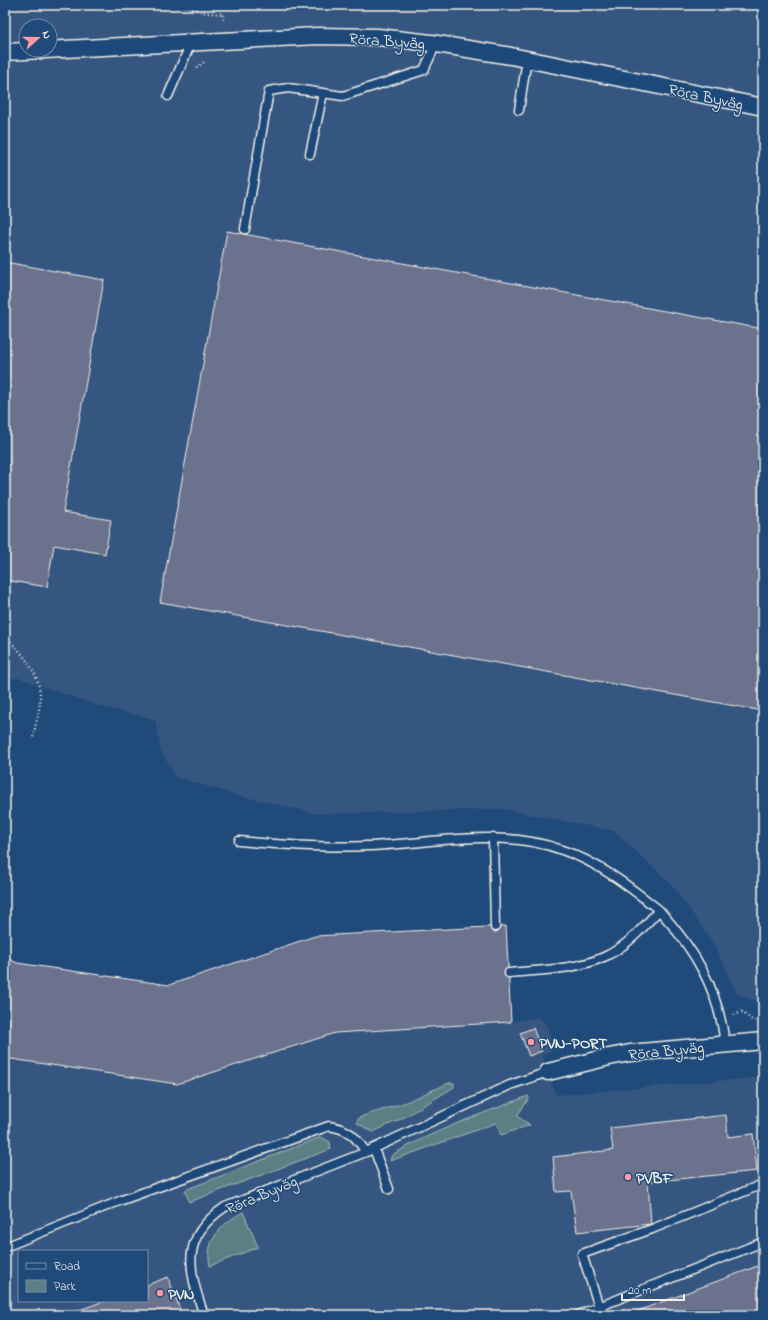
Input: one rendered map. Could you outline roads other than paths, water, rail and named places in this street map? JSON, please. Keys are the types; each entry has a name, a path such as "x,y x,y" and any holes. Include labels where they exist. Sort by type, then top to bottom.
{"street":[{"name":"Röra Byväg","path":"5,52 318,36 378,37 436,44 527,59 763,107"},
{"name":"Röra Byväg","path":"548,1072 609,1056 725,1043 763,1041"}],"lane":[{"path":"168,96 191,43"},
{"path":"244,229 269,91 288,88 343,96 424,70 436,44"},
{"path":"519,110 527,59"},
{"path":"310,154 323,93"},
{"path":"493,837 495,927"},
{"path":"239,841 307,847 359,846 493,837 521,840 562,850 593,864 627,885 659,910 680,933 697,959 710,983 722,1019 725,1043"},
{"path":"509,973 573,966 606,956 637,935 659,910"},
{"name":"Röra Byväg","path":"204,1315 196,1292 191,1266 198,1230 212,1216 225,1207 370,1151 510,1085 548,1072"},
{"path":"5,1246 122,1200 329,1126 343,1128 370,1151 389,1189"},
{"path":"599,1307 582,1254 652,1229 763,1184"},
{"path":"578,1315 763,1242"}],"place":[{"name":"PVN-PORT","path":"531,1042"},
{"name":"PVBF","path":"628,1177"},
{"name":"PVN","path":"160,1293"}]}
